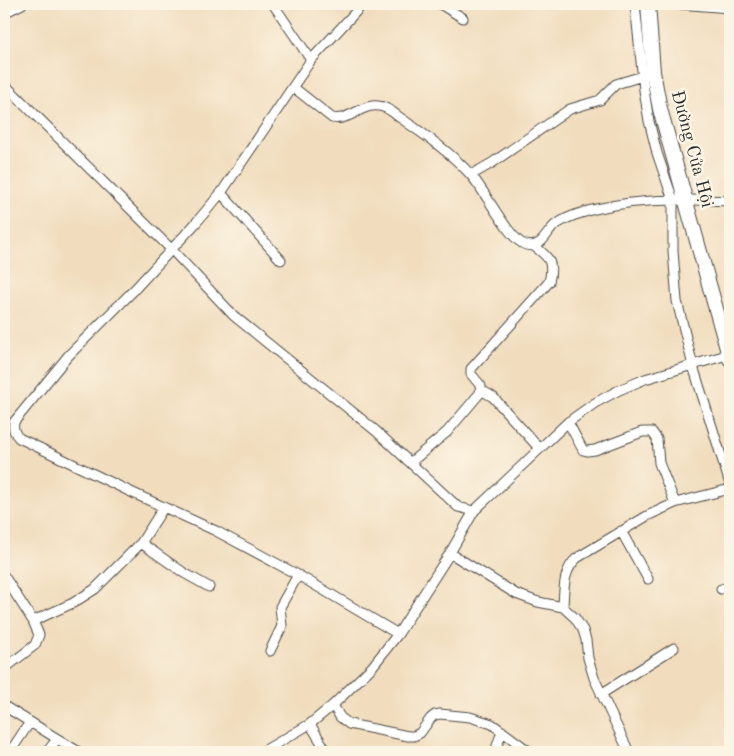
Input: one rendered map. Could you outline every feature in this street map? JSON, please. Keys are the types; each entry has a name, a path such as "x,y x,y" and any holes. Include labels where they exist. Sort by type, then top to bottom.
{"main road":[{"name":"Đường Cửa Hội","path":"649,4 648,74 660,109 679,200 730,356"}],"street":[{"path":"4,13 22,4"},
{"path":"273,4 311,60"},
{"path":"363,4 311,60 221,193 172,250 68,356 14,422 13,427 19,438 216,531 298,575 398,634"},
{"path":"440,4 463,18"},
{"path":"471,175 492,163 570,109 600,100 616,84 648,74 635,4"},
{"path":"679,4 730,8"},
{"path":"293,86 332,118 342,119 373,106 386,108 425,135 471,175 516,239 522,244 534,246 547,255 550,260 551,271 549,282 471,369 470,374 481,386 481,390 493,397 539,448"},
{"path":"6,90 172,250 234,316 371,427 458,507 474,510"},
{"path":"221,193 281,260"},
{"path":"534,246 540,244 555,226 576,215 633,203 679,200 730,201"},
{"path":"679,200 674,276 679,309 693,366 730,484"},
{"path":"262,752 310,724 333,705 372,667 398,634 450,553 474,510 568,422 595,403 645,379 730,356"},
{"path":"411,462 447,432 481,390"},
{"path":"568,422 583,450 587,451 595,450 642,432 652,432 658,439 659,463 674,503"},
{"path":"563,607 566,576 570,565 577,558 647,516 674,503 730,489"},
{"path":"33,621 88,594 102,582 141,543 164,507"},
{"path":"621,531 648,578"},
{"path":"141,543 184,573 209,587"},
{"path":"450,553 516,594 538,602 563,607 575,618 582,630 590,664 601,694 629,752"},
{"path":"270,651 282,626 280,607 298,575"},
{"path":"4,576 33,621 39,635 37,643 4,670"},
{"path":"601,694 674,648"},
{"path":"333,705 340,717 350,724 408,736 420,733 431,718 440,714 479,719 492,724 530,752"},
{"path":"4,706 79,752"},
{"path":"10,752 30,722"},
{"path":"310,724 327,752"},
{"path":"495,752 502,731"},
{"path":"47,752 57,739"}]}
